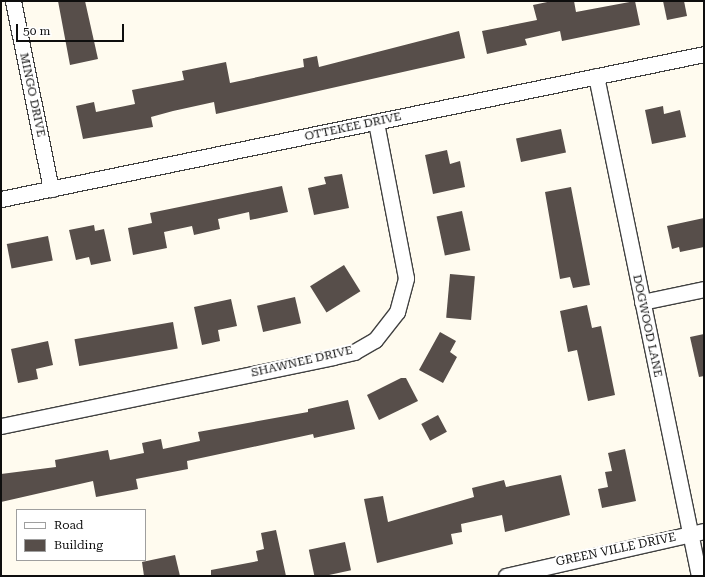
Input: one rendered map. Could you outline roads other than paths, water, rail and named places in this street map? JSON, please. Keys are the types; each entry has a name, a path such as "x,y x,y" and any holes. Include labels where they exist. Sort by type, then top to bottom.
{"street":[{"name":"MINGO DRIVE","path":"13,1 51,189"},
{"name":"OTTEKEE DRIVE","path":"1,199 704,54"},
{"name":"DOGWOOD LANE","path":"596,76 642,302 697,532 699,576"},
{"name":"SHAWNEE DRIVE","path":"1,426 333,357 354,352 375,340 397,312 406,278 376,122"},
{"path":"642,302 704,289"},
{"name":"GREEN VILLE DRIVE","path":"506,576 697,532"}]}
